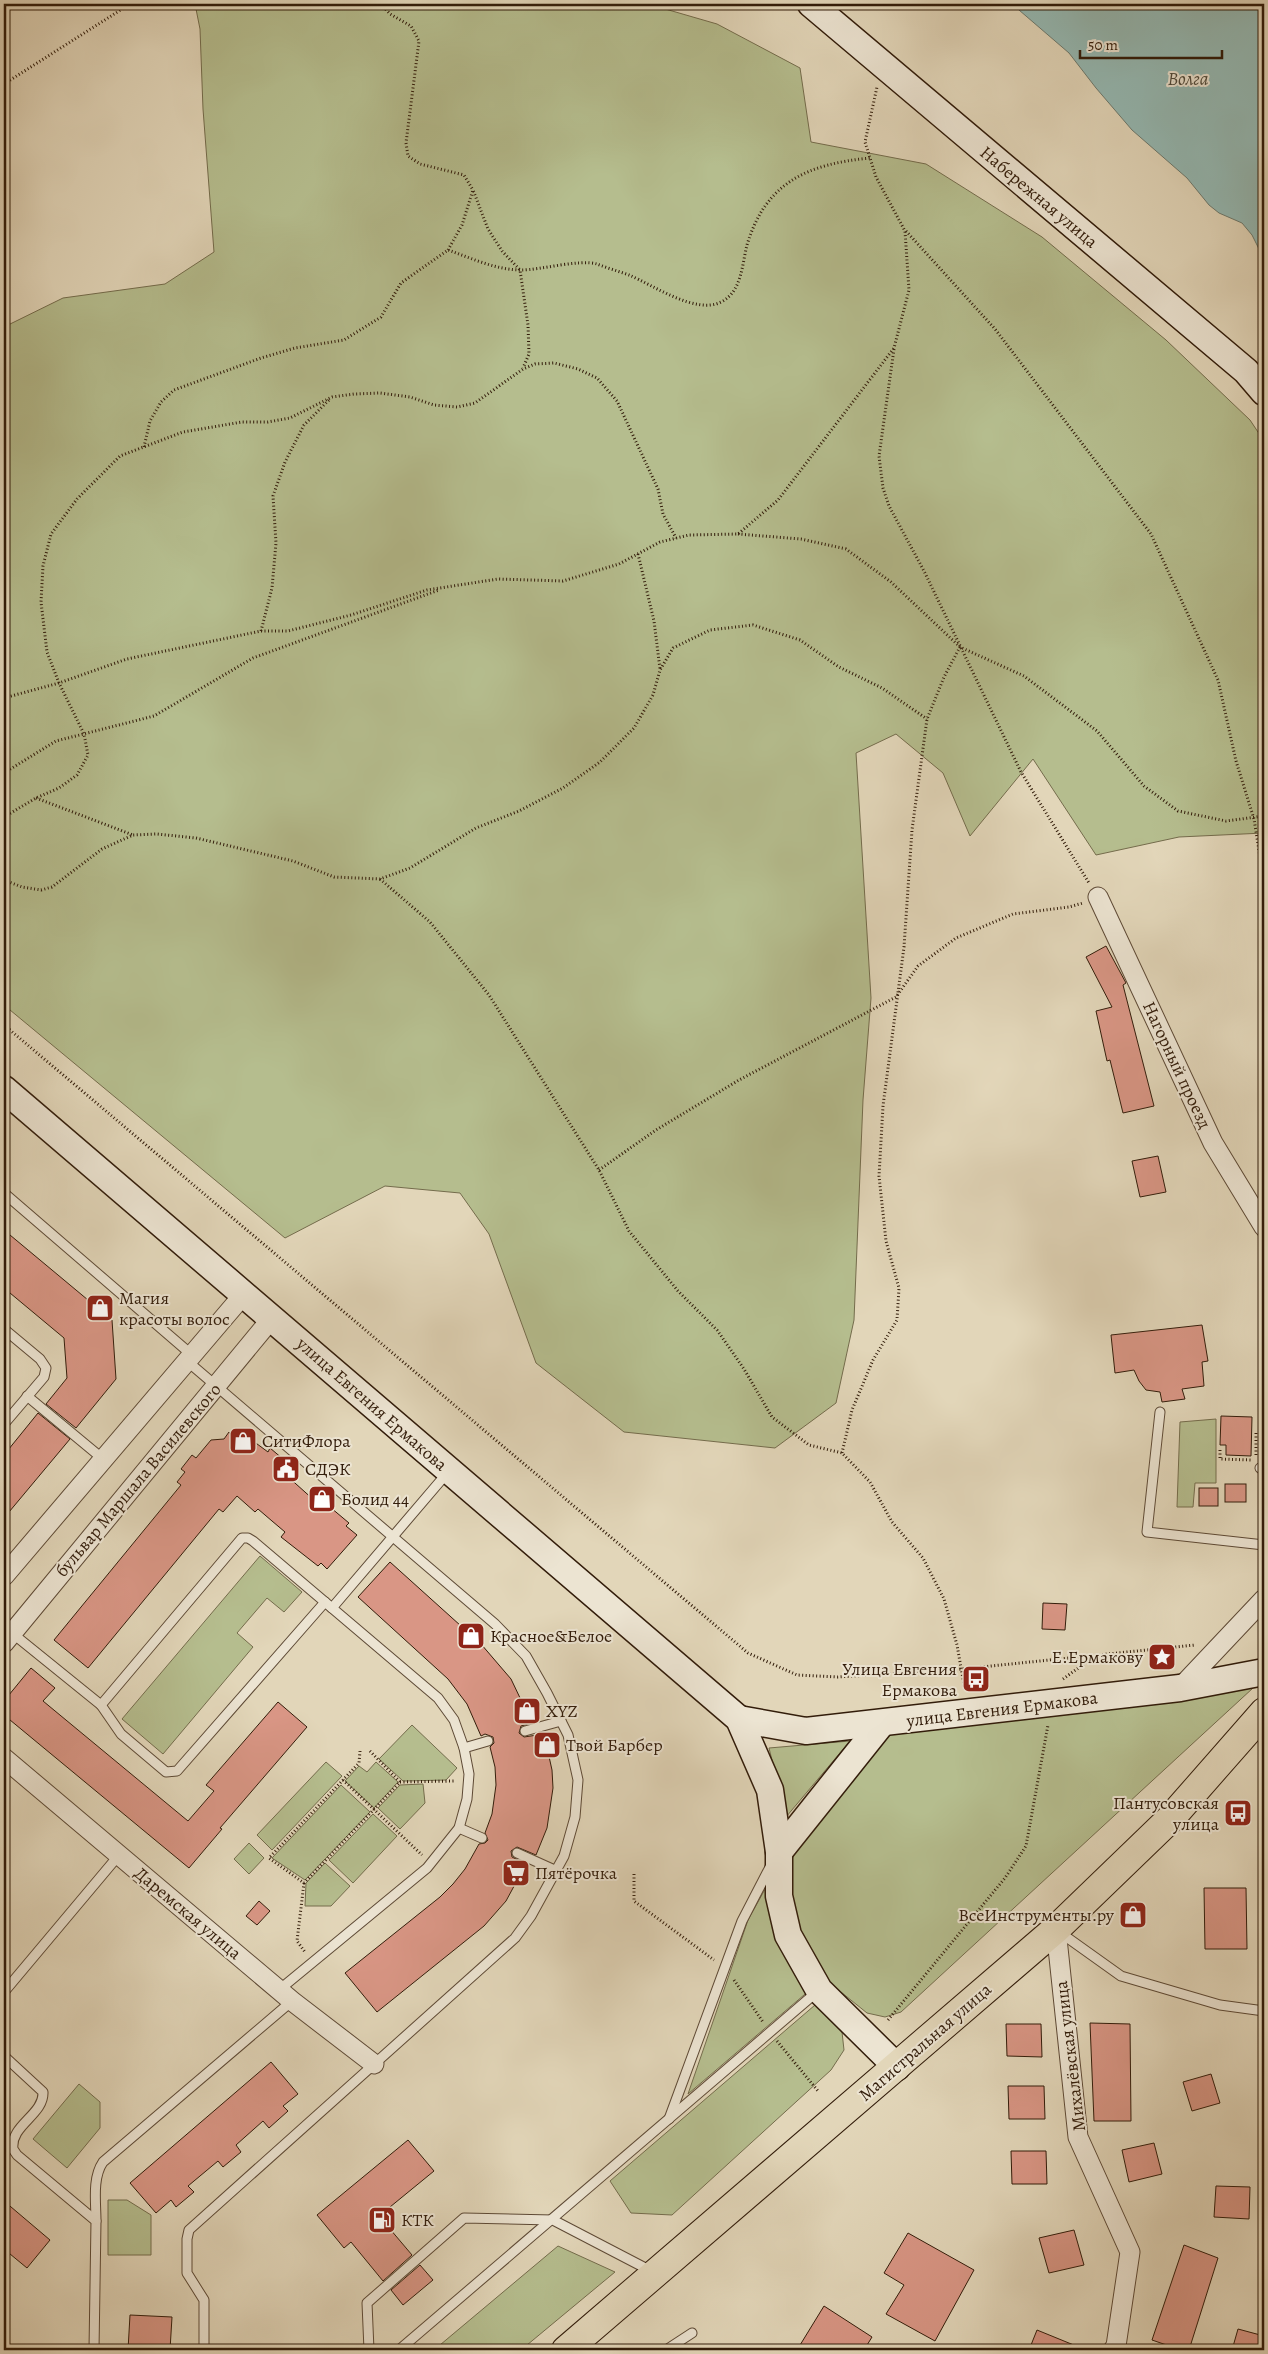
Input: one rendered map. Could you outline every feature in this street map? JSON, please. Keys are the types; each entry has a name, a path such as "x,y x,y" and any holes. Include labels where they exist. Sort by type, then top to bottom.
{"highway":[{"name":"Магистральная улица","path":"566,2350 1056,1929 1171,1818 1264,1712"}],"main road":[{"name":"Набережная улица","path":"812,4 881,65 1246,370 1264,392"},
{"name":"улица Евгения Ермакова","path":"4,1089 739,1719 770,1790 779,1852 779,1896 788,1935 819,1990 897,2067"},
{"name":"улица Евгения Ермакова","path":"739,1719 806,1731 1180,1688 1264,1672"},
{"path":"779,1852 882,1723"}],"street":[{"name":"Нагорный проезд","path":"1098,897 1213,1143 1264,1227"},
{"path":"4,1576 244,1294"},
{"name":"бульвар Маршала Василевского","path":"8,1638 272,1318"},
{"path":"1180,1688 1264,1599"},
{"name":"Даремская улица","path":"4,1758 286,1996 374,2064"},
{"name":"Михалёвская улица","path":"1056,1929 1078,2136 1130,2252 1116,2346 1113,2350"}],"lane":[{"path":"4,1193 190,1358 216,1386 495,1624 526,1656 561,1721 568,1735 578,1780 575,1817 564,1856 531,1916 515,1938 189,2230 186,2239 187,2274 204,2300 204,2350"},
{"path":"4,1329 40,1359 46,1368 44,1377 4,1424"},
{"path":"27,1396 103,1459"},
{"path":"1160,1412 1147,1532 1264,1545"},
{"path":"8,1638 101,1705 121,1734 166,1772 177,1771 393,1537 450,1470"},
{"path":"94,2350 96,2179 98,2170 103,2162 286,1996 313,1962 385,1904 430,1863 459,1828 467,1799 468,1781 464,1748 454,1720 438,1698 254,1541 248,1538 242,1538 101,1705"},
{"path":"525,1731 561,1721"},
{"path":"464,1748 488,1741"},
{"path":"459,1828 482,1838"},
{"path":"669,2120 742,1921 779,1852"},
{"path":"517,1854 557,1870"},
{"path":"4,1992 119,1855"},
{"path":"1056,1929 1122,1976 1220,2005 1264,2010"},
{"path":"399,2350 553,2220 819,1990"},
{"path":"4,2056 43,2092 41,2104 15,2136 12,2143 13,2149 96,2221"},
{"path":"369,2350 367,2303 464,2218 553,2220 656,2273"},
{"path":"666,2350 692,2333"}],"path":[{"path":"4,84 130,4"},
{"path":"380,4 390,14 411,26 418,41 406,143 408,156 420,164 464,175 474,190 488,229 502,251 520,270 528,325 529,354 523,369"},
{"path":"881,65 865,142 876,177 905,231 995,329 1151,534 1218,680 1236,761 1254,819 1264,882"},
{"path":"448,250 490,264 520,270 593,263 628,275 687,302 708,305 721,302 730,296 740,279 747,245 759,216 780,188 805,172 829,164 870,158"},
{"path":"144,447 150,421 161,402 174,390 261,358 295,348 344,340 381,317 401,283 448,250 462,225 474,190"},
{"path":"599,1170 656,1130 739,1080 896,997 918,966 956,938 1013,914 1069,907 1098,897 1021,772 882,488 880,456 894,348 909,290 905,231"},
{"path":"738,534 778,500 894,348"},
{"path":"4,817 36,798 59,788 77,775 88,755 84,734 58,683 47,652 41,602 43,566 51,534 78,499 112,462 120,456 183,432 209,426 242,422 268,422 290,418 332,397 380,393 410,397 434,405 457,406 475,403 523,369 535,364 554,363 578,369 597,378 617,400 658,489 663,514 676,538"},
{"path":"261,631 272,588 276,543 273,496 285,462 304,425 332,397"},
{"path":"4,698 58,683 127,659 261,631 288,631 351,615 428,590 498,579 564,581 619,564 660,542 689,535 738,534 801,539 846,548 891,582 960,647 1024,676 1097,731 1144,786 1178,811 1226,821 1254,819 1264,816"},
{"path":"638,554 654,621 660,670"},
{"path":"4,773 56,742 154,716 253,658 445,588"},
{"path":"4,880 22,887 41,890 52,887 102,849 133,835 157,834 196,838 293,861 334,876 380,879 410,868 476,828 537,802 564,788 600,762 634,728 653,695 660,670 672,648 710,630 753,625 800,640 839,667 882,688 927,719"},
{"path":"842,1453 852,1410 873,1360 897,1320 900,1288 886,1240 880,1176 882,1106 904,947 912,830 927,719 944,677 960,647"},
{"path":"36,798 133,835"},
{"path":"380,879 430,922 489,995 599,1170 629,1231 678,1290 717,1330 744,1369 772,1417 809,1446 842,1453 870,1482 892,1522 924,1558 944,1598 962,1669"},
{"path":"4,1025 748,1653 797,1675 838,1677 962,1669 1224,1641"},
{"path":"1220,1450 1220,1459 1257,1460 1256,1432"},
{"path":"888,2020 1005,1878 1026,1846 1048,1725"},
{"path":"369,1750 400,1782"},
{"path":"304,1883 269,1858 359,1763 360,1751"},
{"path":"343,1780 430,1863"},
{"path":"313,1962 297,1941 304,1883 400,1782 468,1781"}],"green space":[{"path":"195,4 648,4 717,24 800,68 811,142 926,164 1042,237 1166,340 1250,420 1264,441 1264,833 1179,837 1096,855 1033,759 970,836 943,773 896,734 856,753 871,998 863,1100 854,1320 836,1403 775,1448 624,1432 536,1363 489,1234 460,1193 385,1186 285,1238 4,1005 4,327 63,298 165,284 214,252 203,109 200,29"},
{"path":"1264,1417 1264,1453 1260,1445 1259,1435"},
{"path":"1216,1419 1216,1483 1195,1483 1193,1507 1177,1507 1180,1422"},
{"path":"260,1556 302,1592 284,1612 267,1598 237,1633 253,1647 163,1754 122,1719"},
{"path":"1253,1688 901,2012 885,2017 867,2013 831,1984 798,1931 789,1894 787,1853 886,1732"},
{"path":"412,1725 457,1768 446,1780 403,1781 379,1759"},
{"path":"850,1741 786,1817 769,1748"},
{"path":"326,1762 342,1776 272,1850 257,1835"},
{"path":"376,1762 398,1782 374,1808 345,1781 359,1766 367,1772"},
{"path":"423,1784 425,1803 400,1829 378,1808 400,1785"},
{"path":"341,1785 370,1812 305,1880 272,1858"},
{"path":"373,1814 397,1836 353,1883 329,1860"},
{"path":"249,1843 264,1858 249,1874 234,1859"},
{"path":"325,1863 350,1886 331,1906 305,1906 306,1883"},
{"path":"769,1882 811,1989 688,2094 748,1920"},
{"path":"815,2005 842,2032 844,2050 831,2070 672,2215 631,2213 610,2181"},
{"path":"79,2084 100,2102 100,2128 67,2168 33,2139"},
{"path":"108,2200 127,2200 151,2215 151,2255 108,2255"},
{"path":"558,2246 615,2272 521,2350 434,2350"}],"water":[{"name":"Волга","path":"1012,4 1264,4 1264,259 1252,235 1242,223 1219,213 1209,205 1187,178 1132,130 1069,53"}],"building":[{"path":"1106,946 1126,983 1123,985 1154,1106 1123,1113 1110,1060 1107,1061 1096,1011 1112,1007 1086,957"},
{"path":"1158,1156 1166,1192 1140,1197 1132,1161"},
{"path":"4,1230 112,1320 116,1379 76,1428 46,1404 67,1378 64,1338 4,1288"},
{"path":"1202,1325 1208,1361 1202,1362 1204,1386 1182,1389 1185,1399 1162,1402 1160,1392 1146,1390 1134,1370 1115,1373 1111,1335"},
{"path":"38,1413 70,1439 4,1518 4,1455"},
{"path":"1221,1416 1252,1417 1251,1456 1226,1455 1226,1445 1220,1445"},
{"path":"229,1432 234,1439 249,1438 268,1452 270,1448 283,1459 280,1463 289,1471 286,1475 315,1501 318,1497 349,1523 346,1526 357,1535 327,1569 321,1563 318,1566 281,1537 285,1532 258,1509 255,1512 237,1496 223,1512 219,1509 88,1668 54,1640 181,1485 177,1482 185,1472 181,1469 192,1455 196,1458 211,1440 224,1439"},
{"path":"1225,1484 1246,1484 1246,1502 1225,1502"},
{"path":"1199,1488 1218,1488 1218,1506 1199,1506"},
{"path":"390,1562 481,1644 511,1679 532,1723 521,1726 519,1733 524,1737 544,1734 552,1770 553,1788 547,1828 536,1855 517,1847 511,1851 512,1857 526,1864 506,1901 484,1926 377,2012 345,1973 440,1897 453,1884 465,1869 479,1844 485,1843 488,1840 485,1833 492,1814 496,1785 495,1767 490,1747 494,1743 493,1737 485,1734 481,1736 467,1704 448,1679 358,1597"},
{"path":"1043,1603 1067,1604 1065,1630 1042,1629"},
{"path":"31,1668 55,1688 43,1701 188,1821 214,1791 206,1785 278,1702 307,1727 220,1828 222,1829 189,1868 4,1715 4,1701"},
{"path":"1204,1888 1246,1888 1247,1949 1205,1949"},
{"path":"259,1901 270,1911 257,1925 246,1916"},
{"path":"1090,2023 1130,2024 1131,2121 1094,2121"},
{"path":"1006,2024 1041,2024 1042,2057 1007,2056"},
{"path":"271,2062 298,2094 283,2106 288,2111 269,2128 263,2121 236,2145 241,2152 223,2167 218,2161 188,2186 194,2192 176,2207 171,2200 156,2213 130,2183"},
{"path":"1211,2074 1220,2103 1192,2111 1183,2082"},
{"path":"1008,2086 1044,2086 1045,2119 1009,2119"},
{"path":"408,2140 434,2171 379,2216 412,2255 383,2281 351,2242 344,2248 317,2215"},
{"path":"1154,2143 1162,2174 1129,2182 1122,2150"},
{"path":"1011,2151 1046,2151 1047,2184 1012,2184"},
{"path":"1216,2186 1250,2187 1249,2219 1214,2217"},
{"path":"4,2201 50,2240 27,2268 4,2249"},
{"path":"1074,2230 1084,2265 1049,2273 1039,2238"},
{"path":"908,2233 974,2270 935,2341 886,2314 904,2285 884,2273"},
{"path":"1184,2245 1218,2258 1189,2350 1181,2350 1152,2340"},
{"path":"420,2265 433,2280 403,2305 391,2290"},
{"path":"824,2306 872,2337 864,2350 797,2350"},
{"path":"130,2315 172,2317 170,2350 128,2350"},
{"path":"1238,2329 1264,2336 1264,2350 1232,2350"},
{"path":"1037,2330 1086,2350 1029,2350"}],"place":[{"name":"Магия красоты волос","path":"100,1308"},
{"name":"СитиФлора","path":"243,1441"},
{"name":"СДЭК","path":"286,1469"},
{"name":"Болид 44","path":"322,1499"},
{"name":"Красное&Белое","path":"471,1636"},
{"name":"Е.Ермакову","path":"1162,1657"},
{"name":"Улица Евгения Ермакова","path":"976,1679"},
{"name":"XYZ","path":"527,1711"},
{"name":"Твой Барбер","path":"547,1745"},
{"name":"Пантусовская улица","path":"1238,1813"},
{"name":"Пятёрочка","path":"516,1873"},
{"name":"ВсеИнструменты.ру","path":"1133,1915"},
{"name":"КТК","path":"382,2220"}]}
